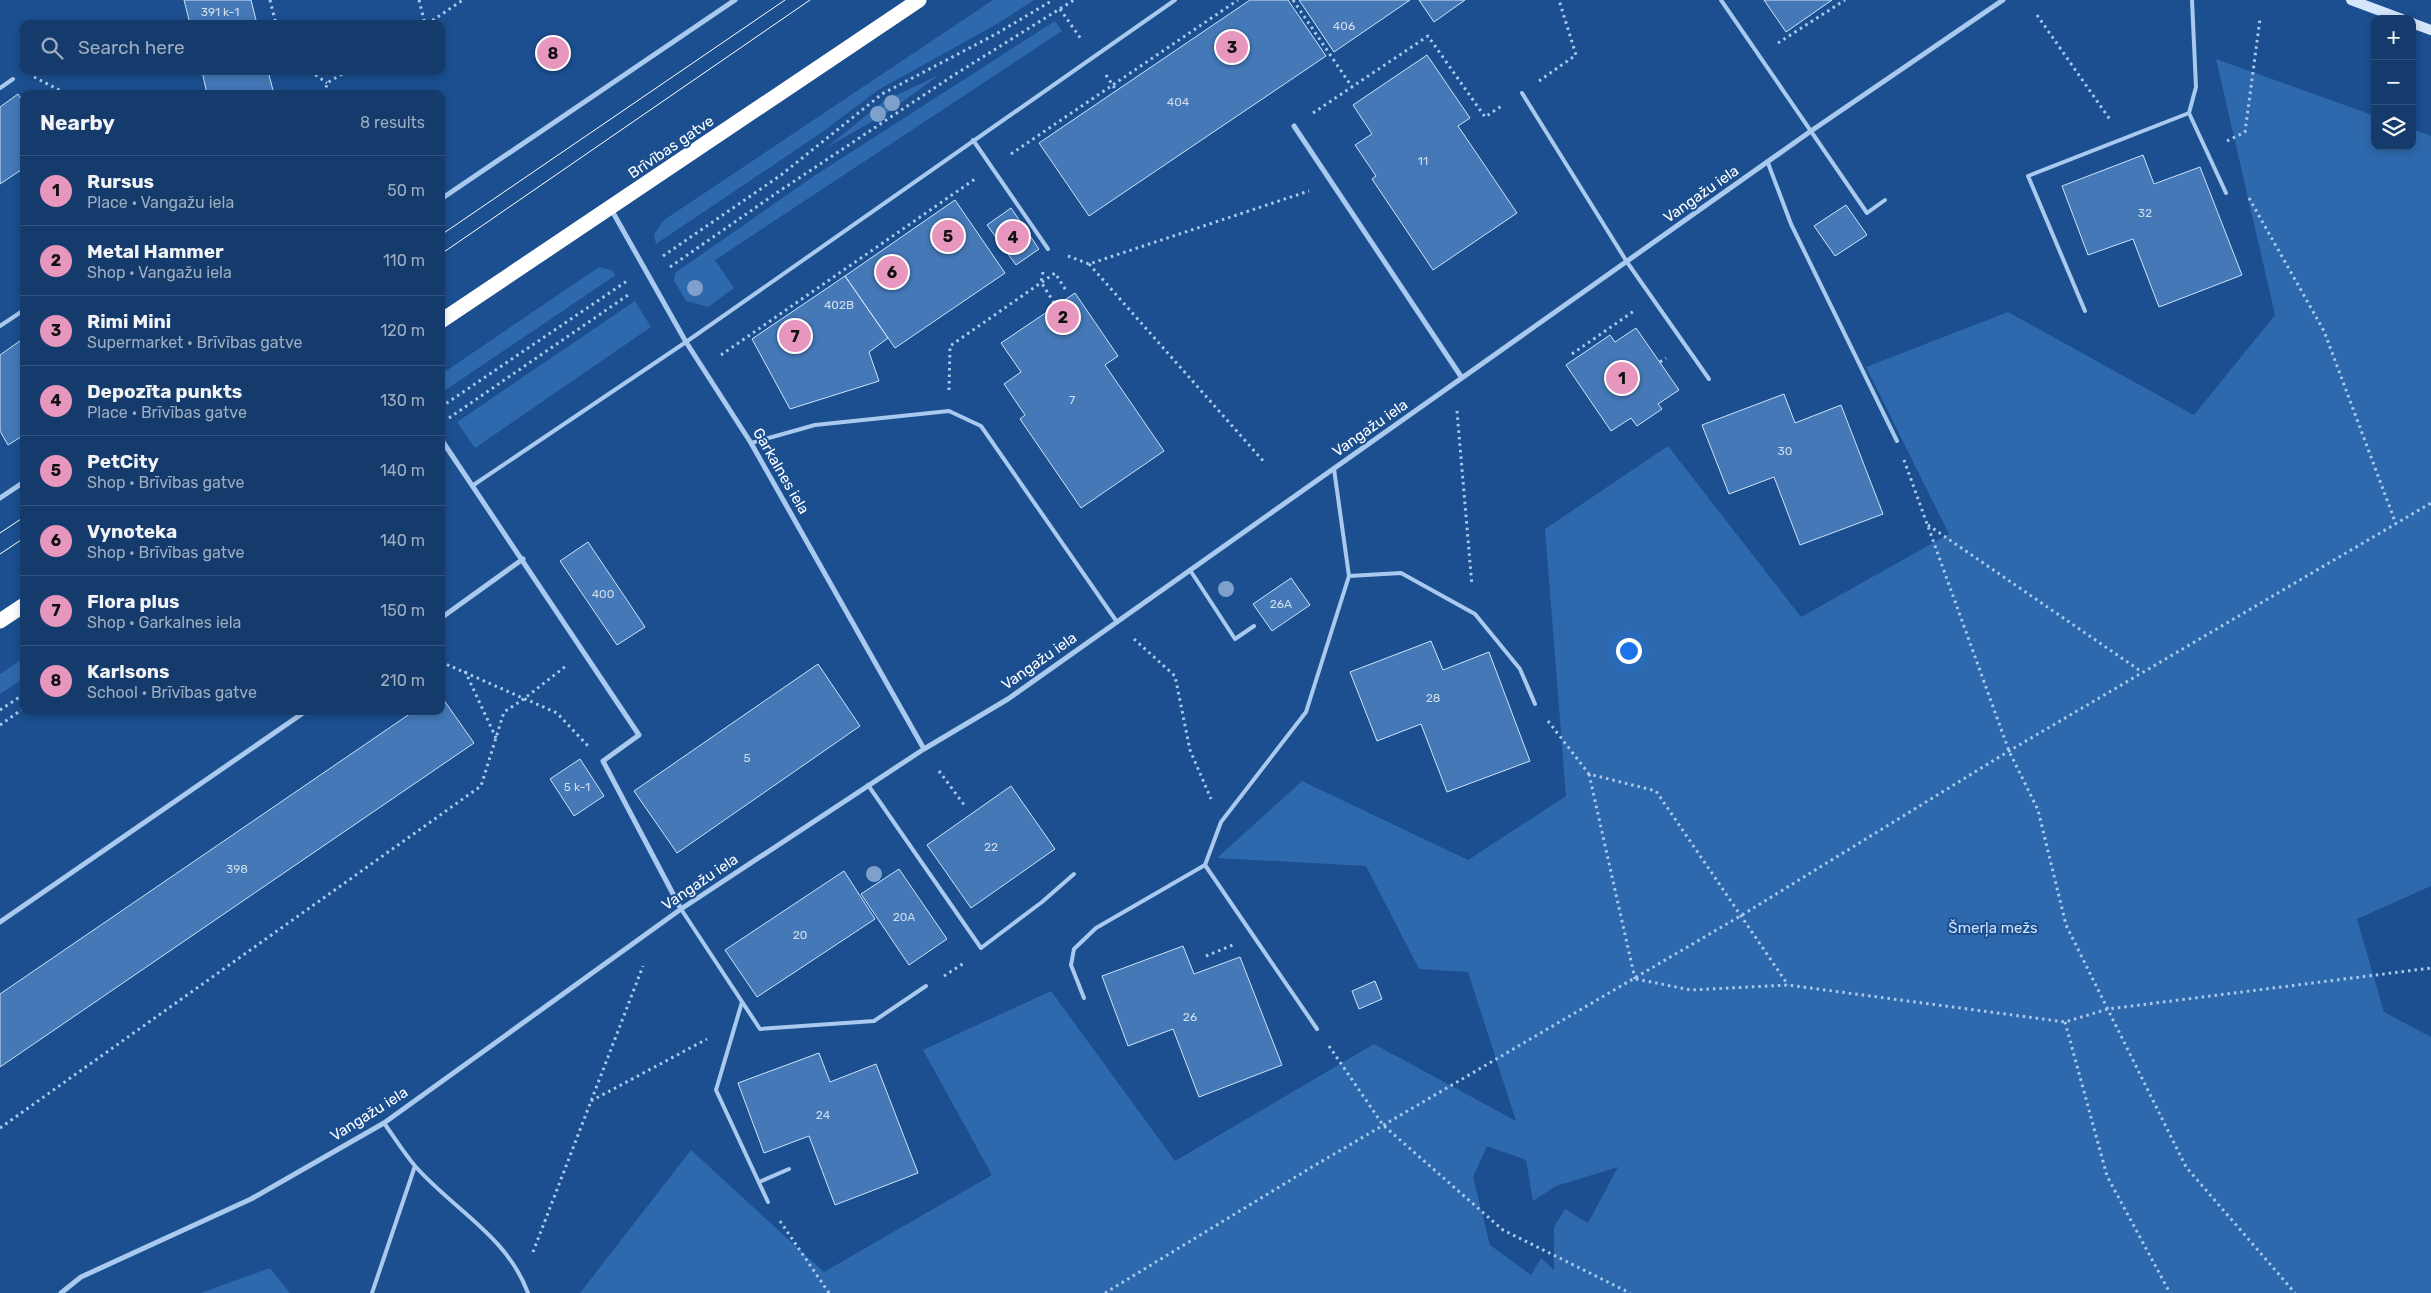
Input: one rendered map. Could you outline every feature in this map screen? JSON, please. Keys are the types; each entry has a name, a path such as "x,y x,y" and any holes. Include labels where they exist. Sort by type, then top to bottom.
{"highway":[{"name":"Brīvības gatve","path":"445,318 919,0"},
{"path":"0,621 20,608"}],"street":[{"path":"445,196 736,0"},
{"name":"Vangažu iela","path":"61,1293 81,1277 251,1199 384,1123 681,908 868,785 1008,699 1811,131 2002,0"},
{"path":"2351,0 2391,15"},
{"path":"2416,24 2431,30"},
{"path":"1294,126 1462,378"},
{"name":"Garkalnes iela","path":"610,209 686,342 751,443 924,750"},
{"path":"445,445 639,735 603,760 681,908"},
{"path":"0,498 20,485"},
{"path":"445,615 523,560"},
{"path":"0,922 300,715"}],"lane":[{"path":"472,486 686,342 1175,0"},
{"path":"1721,0 1867,212 1885,200"},
{"path":"2192,0 2196,87 2189,113 2226,193"},
{"path":"0,88 13,79"},
{"path":"1522,93 1627,262 1709,379"},
{"path":"2085,311 2028,176 2189,113"},
{"path":"973,140 1048,249"},
{"path":"1768,163 1791,224 1898,441"},
{"path":"0,326 20,313"},
{"path":"751,443 815,425 949,411 982,426 1117,622"},
{"path":"1084,998 1071,966 1074,949 1096,928 1205,865 1221,822 1306,712 1349,576 1334,469"},
{"path":"1190,570 1235,639 1254,626"},
{"path":"1349,576 1401,573 1475,614 1520,669 1536,704"},
{"path":"868,785 980,948 1042,902 1074,874"},
{"path":"1205,865 1317,1029"},
{"path":"681,908 760,1029 874,1021 926,986"},
{"path":"742,1002 716,1090 768,1202"},
{"path":"384,1123 415,1166 503,1247 523,1278 528,1293"},
{"path":"372,1293 415,1166"},
{"path":"759,1182 790,1169"}],"path":[{"path":"270,0 275,20"},
{"path":"419,0 425,20"},
{"path":"432,20 464,0"},
{"path":"445,404 781,175 882,94 996,34 1053,0"},
{"path":"445,420 786,186 954,75 1074,0"},
{"path":"702,368 992,167 1238,0"},
{"path":"1293,0 1352,87"},
{"path":"1522,93 1576,55 1559,0"},
{"path":"1759,56 1845,0"},
{"path":"2037,15 2124,139"},
{"path":"2207,152 2245,132 2260,19"},
{"path":"1294,126 1428,36 1485,117"},
{"path":"13,79 20,75"},
{"path":"30,75 59,90"},
{"path":"316,75 327,83"},
{"path":"326,90 327,83 340,75"},
{"path":"1089,264 1333,183"},
{"path":"2226,193 2249,198 2324,331 2396,524"},
{"path":"1056,306 1041,282 1048,249 1089,264 1265,464"},
{"path":"949,411 950,346 1054,273 1067,292"},
{"path":"1572,354 1622,320"},
{"path":"1601,334 1605,339"},
{"path":"1462,378 1456,414 1475,614"},
{"path":"1898,441 2009,751 2038,810 2066,925 2186,1167 2296,1293"},
{"path":"1105,1293 1383,1125 1742,915 2009,751 2431,503"},
{"path":"1927,524 2142,672"},
{"path":"1117,622 1175,676 1190,750 1221,822"},
{"path":"0,1128 481,786 504,712 525,698 584,651"},
{"path":"445,664 557,713 603,760"},
{"path":"465,671 496,738"},
{"path":"0,710 20,697"},
{"path":"1536,704 1589,774 1635,979"},
{"path":"0,724 20,711"},
{"path":"939,771 964,806"},
{"path":"1589,774 1656,792 1742,915 1788,985"},
{"path":"523,1278 660,924"},
{"path":"1206,956 1254,937"},
{"path":"926,986 956,970 980,948"},
{"path":"1635,979 1691,990 1788,985 2064,1022 2108,1009 2431,968"},
{"path":"2064,1022 2107,1176 2170,1293"},
{"path":"590,1101 735,1024"},
{"path":"1317,1029 1383,1125 1502,1230 1630,1293"},
{"path":"768,1202 829,1293"}],"green space":[{"path":"993,0 1034,0 997,24 878,90 821,133 656,244 654,234 664,220"},
{"path":"1055,21 1062,31 715,260 734,288 708,307 686,301 674,281 675,273 814,176"},
{"name":"Šmerļa mežs","path":"2216,59 2371,115 2371,150 2416,150 2416,130 2431,136 2431,886 2357,919 2384,1012 2431,1037 2431,1293 580,1293 691,1150 824,1272 992,1175 923,1050 1051,991 1175,1161 1374,1044 1516,1121 1468,972 1419,969 1366,866 1217,858 1302,781 1468,860 1566,796 1545,529 1668,446 1801,617 1949,534 1866,367 2008,312 2194,415 2275,315","holes":["1487,1146 1526,1160 1533,1201 1556,1186 1618,1167 1588,1223 1565,1209 1554,1227 1554,1270 1541,1258 1531,1275 1490,1245 1473,1177"]},
{"path":"939,75 890,111 826,148 884,101"},
{"path":"599,267 611,270 616,275 445,390 445,372"},
{"path":"635,301 651,327 475,448 457,422"},
{"path":"20,661 20,681 0,694 0,674"},
{"path":"270,1268 290,1293 201,1293"}],"building":[{"path":"184,0 251,0 256,20 189,20"},
{"path":"1250,0 1288,0 1326,56 1089,216 1039,143"},
{"path":"1299,0 1410,0 1334,52"},
{"path":"1419,0 1465,0 1434,22"},
{"path":"1764,0 1832,0 1786,32"},
{"path":"1427,55 1470,118 1458,126 1517,213 1433,270 1372,179 1376,176 1355,145 1372,134 1353,105"},
{"path":"203,75 269,75 273,90 206,90"},
{"path":"18,94 20,97 20,171 0,184 0,107"},
{"path":"2143,155 2154,184 2200,167 2242,275 2159,307 2133,239 2088,255 2062,186"},
{"path":"955,200 1005,273 895,348 845,276"},
{"path":"1846,205 1867,235 1835,256 1814,226"},
{"path":"1011,208 1039,249 1016,265 987,225"},
{"path":"845,276 888,338 869,352 879,381 790,409 752,339"},
{"path":"1075,293 1118,356 1105,365 1164,451 1081,508 1020,419 1025,415 1004,384 1021,372 1001,343"},
{"path":"1636,328 1679,390 1658,404 1662,409 1637,426 1631,418 1611,431 1566,365 1610,335 1615,342"},
{"path":"20,341 20,438 8,445 0,431 0,355"},
{"path":"1784,394 1795,423 1841,405 1883,514 1800,545 1774,477 1729,494 1702,425"},
{"path":"588,542 645,627 617,645 560,561"},
{"path":"1291,578 1310,605 1272,631 1253,604"},
{"path":"1431,641 1443,670 1489,652 1530,761 1447,792 1421,724 1377,741 1350,672"},
{"path":"818,664 860,726 677,853 634,791"},
{"path":"445,702 474,743 0,1067 0,994 408,715 445,715"},
{"path":"580,759 604,796 574,816 550,779"},
{"path":"1011,786 1055,849 971,908 927,845"},
{"path":"899,869 947,939 909,965 861,894"},
{"path":"844,871 875,919 757,997 725,950"},
{"path":"1183,946 1194,974 1240,957 1282,1065 1199,1097 1173,1029 1128,1046 1102,976"},
{"path":"1375,981 1382,999 1359,1009 1352,991"},
{"path":"819,1053 830,1082 876,1064 918,1173 835,1205 809,1136 764,1153 738,1083"}],"tram line":[{"path":"445,232 785,0"},
{"path":"445,251 810,0"},
{"path":"0,533 20,520"},
{"path":"0,554 20,541"}],"place":[{"name":"Rimi Mini","path":"1232,47"},
{"name":"Karlsons","path":"553,53"},
{"name":"PetCity","path":"948,236"},
{"name":"Depozīta punkts","path":"1013,237"},
{"name":"Vynoteka","path":"892,272"},
{"name":"Metal Hammer","path":"1063,317"},
{"name":"Flora plus","path":"795,336"},
{"name":"Rursus","path":"1622,378"}]}
